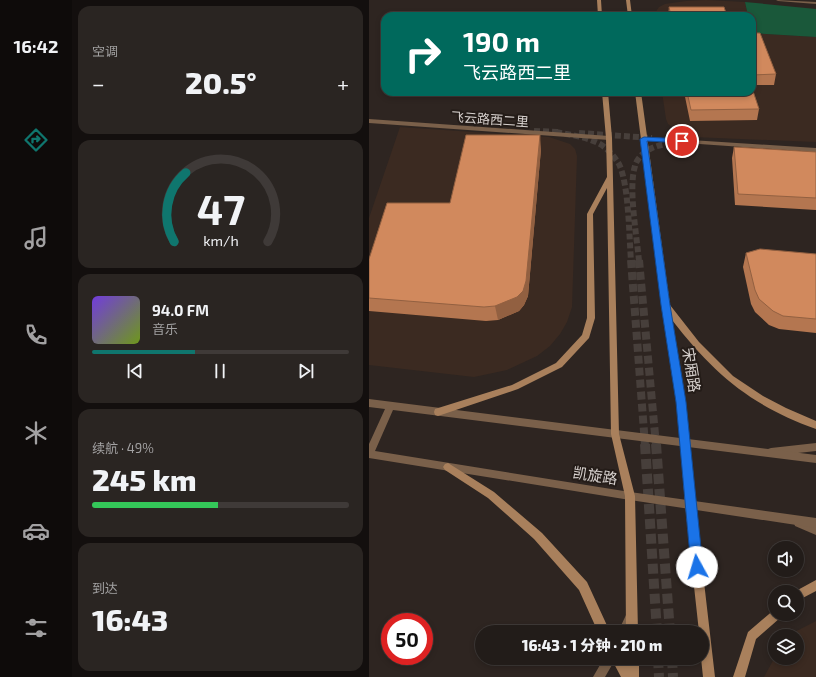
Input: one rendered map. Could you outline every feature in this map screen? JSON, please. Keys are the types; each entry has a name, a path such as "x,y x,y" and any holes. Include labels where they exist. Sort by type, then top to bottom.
{"main road":[{"path":"599,0 600,12"},
{"path":"628,0 630,12"},
{"path":"605,96 609,138 615,434 630,496 632,625"},
{"name":"宋厢路","path":"639,96 666,305 681,402 690,504 709,677"},
{"path":"438,412 515,387 559,365 586,336 591,318 590,214 610,178"},
{"path":"666,305 689,337 731,379 772,406 816,425"},
{"path":"448,467 491,494 538,536 583,586 601,625"},
{"path":"804,592 816,585"},
{"path":"739,677 752,636 768,621"},
{"path":"621,665 627,677"},
{"path":"633,665 633,677"}],"street":[{"path":"778,0 816,3"},
{"name":"飞云路西二里","path":"369,121 609,138"},
{"path":"644,139 816,150"},
{"path":"369,403 816,459"},
{"path":"369,454 390,406"},
{"path":"766,453 816,447"},
{"name":"凯旋路","path":"369,454 630,496 816,523"},
{"path":"791,519 816,530"},
{"path":"628,625 632,617"},
{"path":"599,677 606,665"}],"shaded area":[{"path":"706,0 745,2 747,12 656,12 659,7 665,4"},
{"path":"756,33 816,37 816,142 693,137 682,134 668,124 663,96 756,96"},
{"path":"400,127 549,137 570,144 575,149 577,156 572,307 567,322 560,334 550,346 537,356 507,370 474,377 369,365 369,218"},
{"path":"816,621 816,677 764,677 771,665 804,665 804,629 801,629"}],"green space":[{"path":"745,2 816,9 816,37 756,33 756,12 747,12"}],"building":[{"path":"669,7 724,7 726,12 670,12"},
{"path":"756,33 760,33 776,74 756,75"},
{"path":"688,96 755,96 759,109 691,110"},
{"path":"466,135 540,135 526,281 523,291 517,297 495,306 484,307 369,298 369,259 387,203 450,203"},
{"path":"734,147 816,152 816,198 738,194"},
{"path":"760,249 816,254 816,319 783,316 773,311 759,299 755,290 746,253"}],"tunnel":[{"path":"534,131 560,132"},
{"path":"556,132 584,138 600,144 611,153 619,164 627,197 631,261"},
{"path":"579,133 652,138"},
{"path":"639,261 632,187 636,162 640,156 656,146 693,142"},
{"path":"631,260 645,445"},
{"path":"639,260 656,445"},
{"path":"645,444 657,625"},
{"path":"656,444 669,625"},
{"path":"658,665 659,677"},
{"path":"672,665 673,677"}],"route":[{"path":"682,141 644,139 666,305 681,402 697,567"}]}
